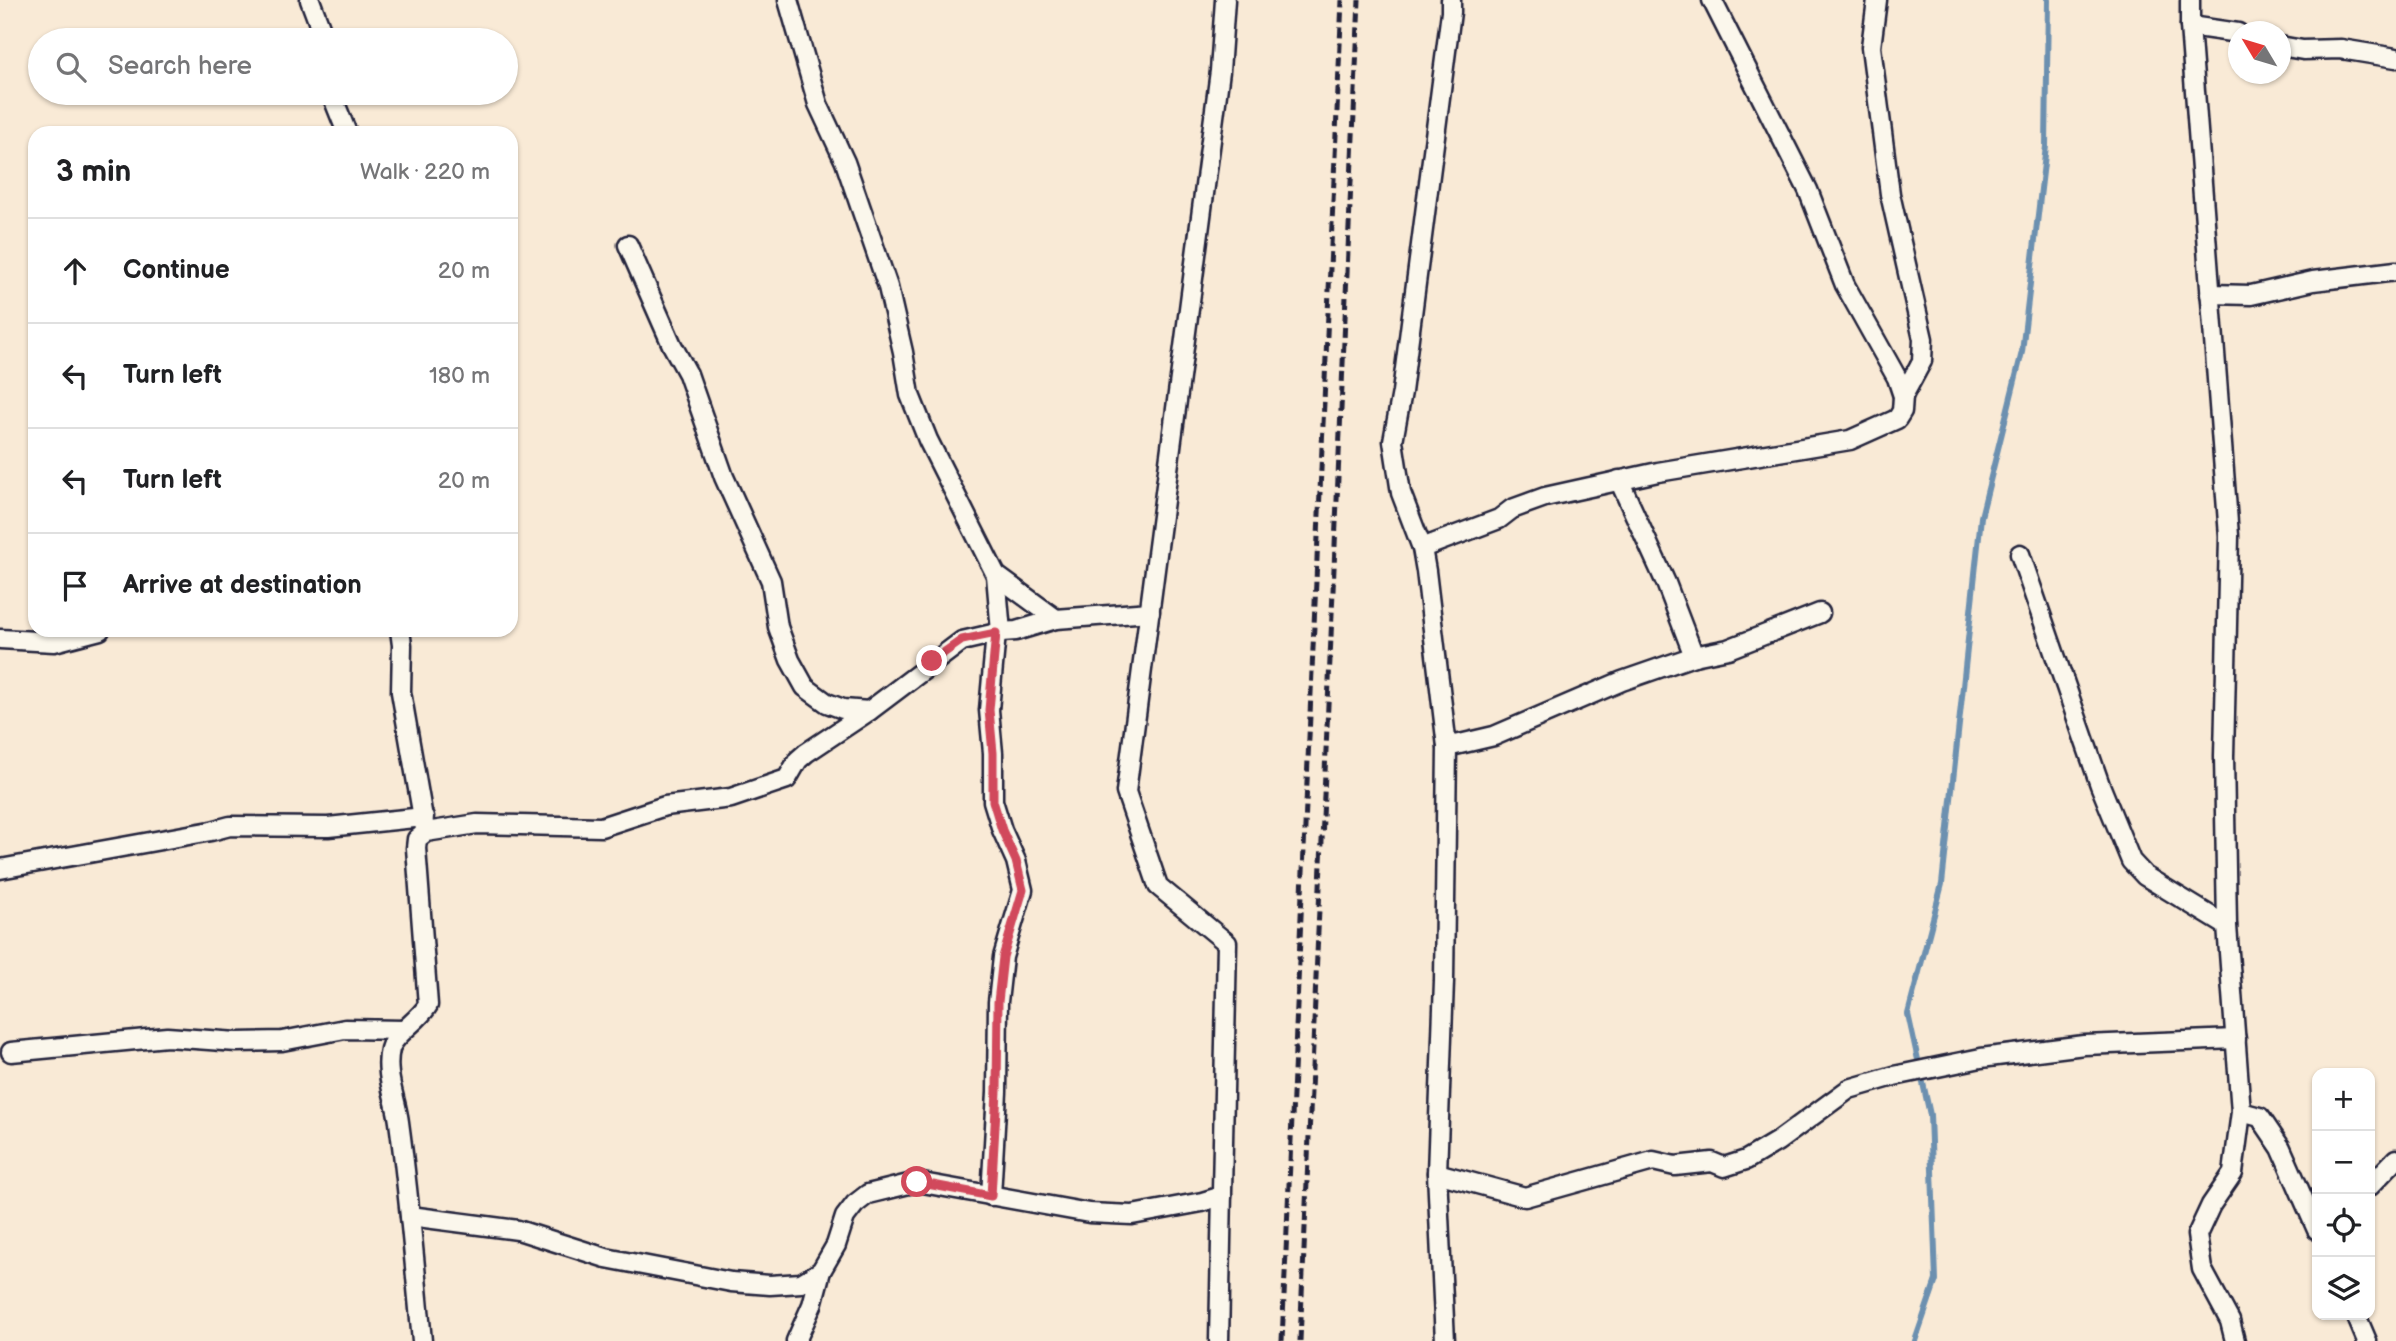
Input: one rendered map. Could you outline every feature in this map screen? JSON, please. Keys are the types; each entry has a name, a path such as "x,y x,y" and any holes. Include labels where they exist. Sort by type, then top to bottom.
{"street":[{"path":"310,0 320,28"},
{"path":"788,0 818,104 845,162 888,287 910,394 928,440 996,575 999,632 989,710 993,753 993,801 1016,861 1023,890 1003,957 998,1002 997,1092 991,1196"},
{"path":"1219,1341 1227,943 1158,886 1126,792 1220,71 1225,0"},
{"path":"1446,1341 1437,1173 1444,981 1447,747 1422,548 1401,493 1393,441 1402,392 1451,0"},
{"path":"1422,548 1499,519 1512,509 1545,497 1619,480 1850,440 1898,419 1902,411 1903,396 1897,377 1845,285 1808,190 1712,0"},
{"path":"1877,0 1871,47 1890,194 1923,339 1922,361 1903,396"},
{"path":"2190,0 2228,536 2224,756 2227,926 2242,1112 2233,1173 2211,1205 2197,1235 2202,1269 2230,1321 2235,1341"},
{"path":"2190,26 2228,32"},
{"path":"2291,48 2341,49 2396,58"},
{"path":"336,105 344,126"},
{"path":"628,244 672,345 688,374 723,477 771,581 778,626 790,660 805,687 827,702 843,709 869,711"},
{"path":"2210,294 2251,295 2313,281 2396,271"},
{"path":"1619,480 1666,583 1694,656"},
{"path":"2020,554 2100,785 2131,861 2145,876 2227,926"},
{"path":"996,575 1056,619"},
{"path":"0,869 230,826 477,824 601,827 665,806 732,797 787,779 806,753 869,711 962,640 1016,631 1056,619 1150,612"},
{"path":"1447,747 1478,741 1503,732 1612,685 1694,656 1728,649 1819,613"},
{"path":"0,639 54,642 73,637"},
{"path":"401,637 401,692 425,825 417,839 416,848 428,1005 421,1017 404,1030 390,1046 388,1072 399,1119 422,1341"},
{"path":"11,1052 167,1037 237,1042 282,1041 300,1035 345,1029 404,1030"},
{"path":"1437,1173 1525,1197 1653,1161 1675,1167 1712,1162 1724,1167 1746,1160 1778,1141 1849,1089 1894,1076 1981,1058 2084,1045 2236,1039"},
{"path":"2242,1112 2260,1117 2281,1147 2312,1218"},
{"path":"2375,1181 2396,1159"},
{"path":"796,1341 812,1305 821,1271 836,1245 845,1217 867,1194 917,1182 1089,1213 1132,1214 1222,1196"},
{"path":"410,1216 517,1230 606,1258 731,1282 801,1283 821,1271"},
{"path":"2358,1320 2367,1341"}],"waterway":[{"path":"1915,1341 1936,1280 1930,1115 1908,1014 1942,884 1981,517 2022,352 2046,146 2048,0"}],"railway":[{"path":"1282,1341 1342,0"},
{"path":"1300,1341 1359,0"}],"route":[{"path":"917,1182 991,1196 997,1092 998,1002 1003,957 1023,890 1016,861 993,801 993,753 989,710 996,633 962,640 932,661"}]}
